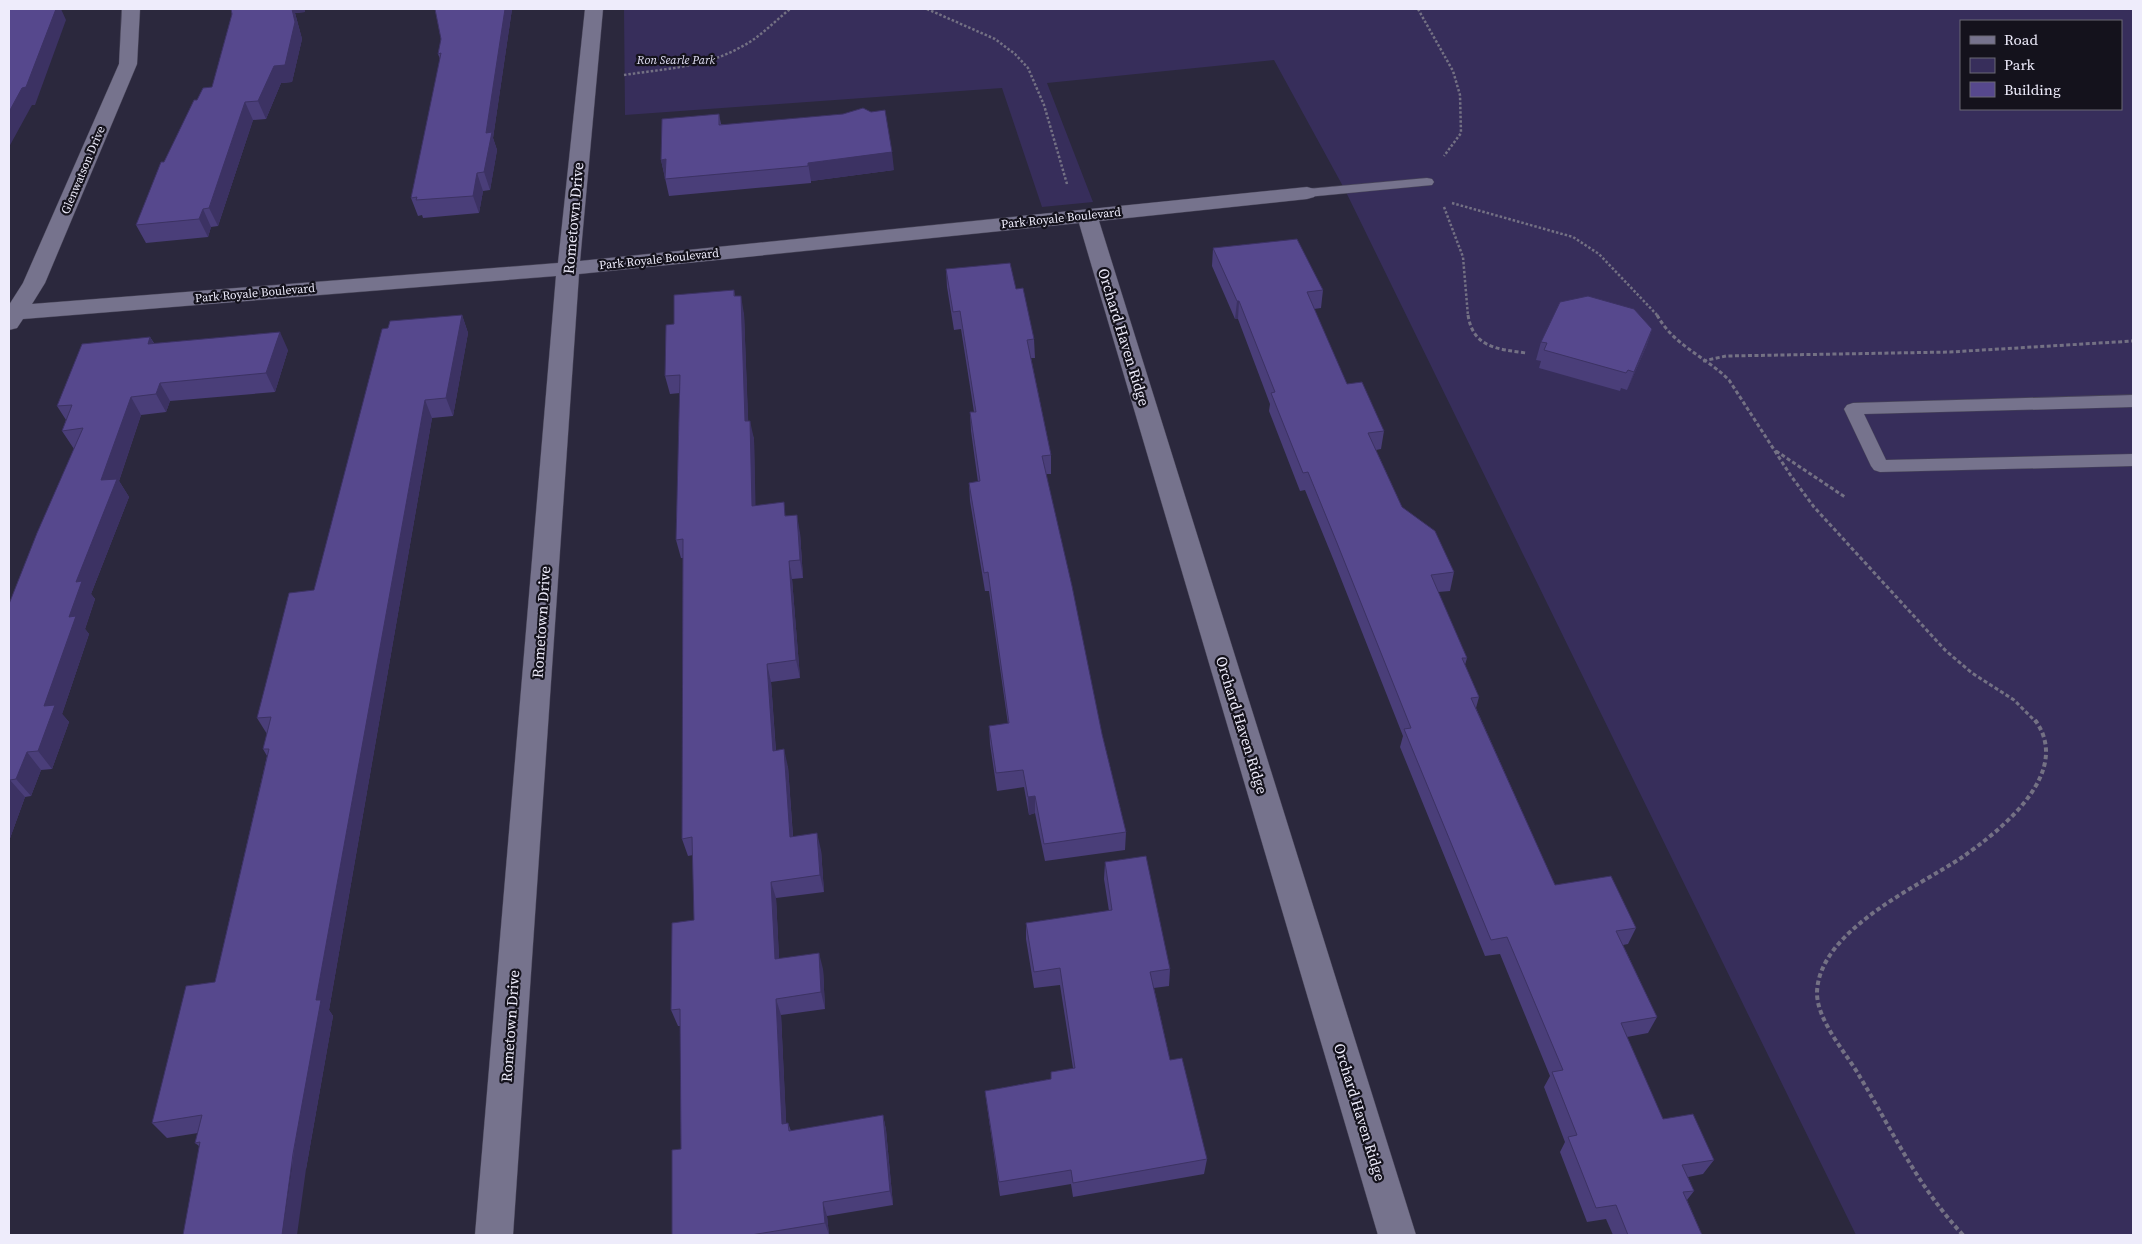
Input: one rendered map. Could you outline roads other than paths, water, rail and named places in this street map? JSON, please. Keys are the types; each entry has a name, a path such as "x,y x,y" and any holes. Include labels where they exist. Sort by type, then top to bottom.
{"street":[{"name":"Glenwatson Drive","path":"11,316 34,283 128,64 131,9"},
{"name":"Rometown Drive","path":"494,1235 568,269 594,9"},
{"name":"Park Royale Boulevard","path":"11,316 568,269 1308,194"},
{"name":"Orchard Haven Ridge","path":"1087,215 1397,1235"}],"lane":[{"path":"1308,194 1427,182"},
{"path":"2133,401 1853,409 1880,466 2133,460"}],"park label":[{"name":"Ron Searle Park","path":"676,60"}]}
